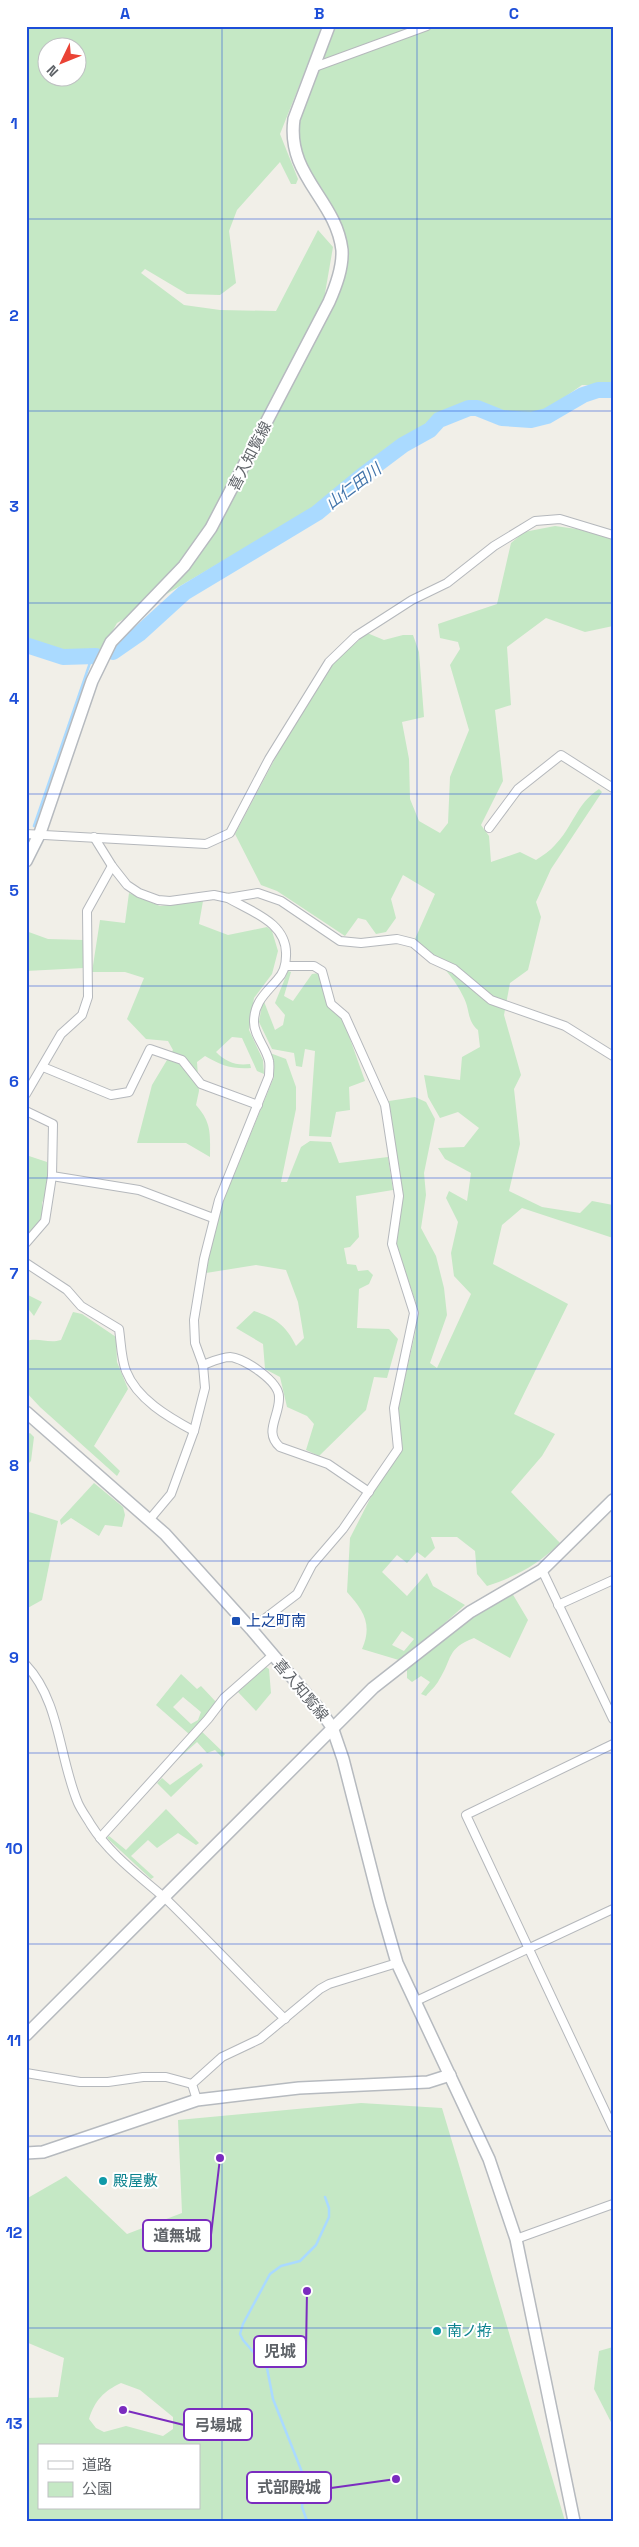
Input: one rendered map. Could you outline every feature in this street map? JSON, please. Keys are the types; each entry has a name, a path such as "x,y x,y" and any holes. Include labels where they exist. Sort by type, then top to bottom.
{"main road":[{"name":"喜入知覧線","path":"26,862 40,833 92,681 111,642 184,566 211,528 320,320 337,282 342,251 339,234 297,160 292,134 294,119 329,26"},
{"name":"喜入知覧線","path":"26,1412 150,1519 251,1629 332,1727 26,2036"},
{"path":"574,2521 516,2238 502,2193 488,2159 397,1963 343,1759 332,1727 373,1688 470,1612 542,1570 613,1500"},
{"path":"26,2153 43,2152 197,2100 300,2088 428,2082 450,2075"}],"street":[{"path":"312,68 427,26"},
{"path":"26,834 40,833 206,844 219,840 230,833 269,759 329,662 356,636 412,600 447,583 494,546 535,521 560,519 613,535"},
{"path":"489,828 518,788 561,755 613,788"},
{"path":"94,837 112,866 127,885 139,893 158,900 170,901 214,895 228,898 271,923 281,932 286,946 286,966 279,978 258,1000 254,1022 257,1035 269,1061 268,1076 213,1218 194,1320 195,1343 204,1365 205,1388 194,1431 171,1494 150,1519"},
{"path":"26,1094 44,1067 61,1034 82,1015 88,997 87,911 112,866"},
{"path":"228,898 258,893 281,901 340,941 362,943 397,939 413,943 432,959 454,969 491,1000 565,1026 613,1056"},
{"path":"251,1629 297,1594 312,1565 369,1492 398,1449 394,1408 414,1313 392,1244 398,1196 385,1105 346,1016 331,1004 322,971 314,966 286,966"},
{"path":"44,1067 111,1095 129,1092 150,1049 182,1060 201,1084 258,1105"},
{"path":"26,1111 53,1124 52,1176 45,1222 26,1243"},
{"path":"52,1176 138,1190 213,1218"},
{"path":"26,1263 67,1290 80,1306 119,1329 126,1370 136,1389 172,1420 194,1431"},
{"path":"204,1365 228,1357 237,1359 263,1374 276,1386 279,1396 271,1435 275,1443 280,1448 328,1464 369,1492"},
{"path":"542,1570 613,1719"},
{"path":"558,1605 613,1580"},
{"path":"100,1838 208,1719 224,1698 272,1655"},
{"path":"26,1665 46,1692 78,1804 100,1838 164,1898 285,2019"},
{"path":"613,1744 466,1815 613,2128"},
{"path":"414,2002 613,1909"},
{"path":"192,2084 222,2057 260,2039 329,1984 397,1963"},
{"path":"26,2073 80,2082 108,2082 143,2077 166,2077 192,2084"},
{"path":"192,2084 197,2100"},
{"path":"516,2238 613,2204"}],"green space":[{"path":"26,26 323,26 280,134 298,179 296,184 291,184 280,162 237,210 229,231 236,283 220,295 187,294 145,269 141,273 184,305 220,310 276,311 318,230 333,247 323,305 329,309 346,271 346,244 300,154 297,127 333,26 613,26 613,396 593,385 582,385 538,416 512,416 473,403 436,416 318,505 117,623 100,653 80,655 26,639"},
{"path":"555,526 577,529 613,539 613,626 585,632 546,618 507,647 511,705 495,710 503,781 481,825 489,836 491,862 520,852 536,860 551,849 561,838 591,795 599,789 602,792 551,869 536,902 541,917 528,970 510,983 504,1015 521,1075 514,1089 520,1144 509,1191 542,1207 580,1213 592,1201 613,1205 613,1238 522,1208 502,1225 493,1264 568,1304 514,1414 555,1434 542,1456 511,1492 560,1543 526,1569 487,1586 477,1574 475,1551 457,1537 431,1537 435,1548 425,1558 417,1552 407,1563 397,1555 382,1572 407,1596 427,1573 433,1586 465,1605 402,1661 362,1649 367,1632 365,1618 358,1605 347,1592 350,1538 373,1493 401,1451 398,1408 415,1334 418,1309 396,1244 401,1196 389,1101 415,1097 426,1102 435,1119 424,1173 426,1195 421,1228 436,1256 444,1288 447,1315 430,1363 437,1368 471,1294 454,1276 451,1253 458,1222 446,1198 449,1191 467,1201 471,1173 445,1159 438,1148 464,1147 479,1128 458,1112 440,1118 428,1097 424,1075 460,1080 462,1057 480,1047 478,1030 470,1019 466,1002 455,982 436,959 415,939 435,894 403,875 391,899 396,918 386,932 376,934 366,920 358,918 345,936 277,891 261,885 235,834 279,751 335,661 367,633 384,640 403,635 413,635 419,652 424,717 402,722 409,759 410,799 419,821 440,833 448,823 450,777 469,730 450,665 460,649 458,642 440,638 438,624 497,604 511,543 524,532","holes":["402,1631 414,1639 404,1651 392,1645"]},
{"path":"129,893 160,906 203,901 199,924 228,935 267,927 272,931 278,951 272,974 254,998 249,1030 263,1060 264,1074 257,1071 242,1038 232,1037 216,1052 232,1062 250,1064 251,1068 227,1066 205,1056 197,1062 199,1091 196,1105 205,1117 209,1129 210,1157 186,1143 137,1143 152,1085 173,1050 168,1041 146,1039 127,1019 144,978 125,972 92,972 100,920 125,923"},
{"path":"26,931 48,939 84,940 84,968 26,971"},
{"path":"288,971 291,972 284,996 293,1001 312,974 319,973 327,1005 343,1019 365,1081 349,1087 350,1110 336,1112 331,1137 309,1136 315,1051 305,1049 302,1067 296,1066 294,1053 272,1049 259,1022 263,999 275,1030 283,1025 285,1015 275,1003"},
{"path":"270,1053 286,1059 296,1087 296,1109 281,1182 287,1182 301,1147 310,1141 331,1142 339,1163 388,1157 393,1190 356,1196 359,1237 350,1247 344,1248 347,1264 356,1265 358,1271 368,1270 373,1275 369,1284 359,1289 357,1328 389,1329 398,1339 387,1378 374,1377 366,1410 319,1456 306,1450 314,1424 307,1416 287,1407 280,1377 265,1369 263,1344 236,1328 254,1311 268,1316 279,1323 296,1346 304,1338 298,1302 286,1270 256,1265 206,1273 217,1216 274,1077"},
{"path":"26,1155 47,1162 49,1185 42,1203 44,1218 26,1237"},
{"path":"26,1294 42,1302 34,1316 26,1306"},
{"path":"73,1312 82,1314 116,1337 117,1362 128,1389 94,1446 120,1471 117,1476 40,1407 26,1392 26,1341 61,1340"},
{"path":"30,1433 34,1437 31,1461 26,1466 26,1435"},
{"path":"94,1483 123,1507 125,1515 122,1527 105,1525 99,1536 71,1518 61,1525 60,1520"},
{"path":"26,1511 58,1521 42,1600 26,1609"},
{"path":"512,1593 528,1620 510,1658 474,1638 454,1650 436,1684 426,1696 421,1694 430,1682 421,1676 412,1682 407,1678 407,1669 474,1613"},
{"path":"266,1667 269,1669 271,1693 256,1711 238,1692"},
{"path":"181,1674 197,1689 201,1686 217,1703 197,1727 225,1754 222,1757 215,1750 207,1753 197,1742 179,1758 177,1756 189,1734 156,1705","holes":["183,1697 201,1712 198,1720 191,1724 173,1707"]},
{"path":"201,1763 203,1766 171,1797 157,1783 162,1778 170,1785"},
{"path":"166,1809 199,1843 196,1845 178,1833 157,1848 148,1840 131,1856 154,1877 151,1879 107,1838 109,1836 126,1850"},
{"path":"361,2103 442,2108 565,2521 26,2521 26,2398 58,2397 64,2358 26,2342 26,2199 66,2176 127,2234 182,2213 178,2120","holes":["121,2383 140,2390 173,2417 173,2429 163,2436 126,2426 104,2432 96,2428 89,2419 97,2401 110,2389"]},
{"path":"613,2347 613,2426 594,2389 599,2351"}],"waterway":[{"name":"山仁田川","path":"113,652 139,634 184,593 317,513 403,445 430,430 439,420 469,408 477,408 502,418 531,420 547,416 583,395 598,390 613,390"},
{"name":"山仁田川","path":"26,645 63,657 96,656"},
{"path":"34,826 92,657"},
{"path":"307,2521 302,2507 304,2486 302,2472 273,2399 267,2368 240,2334 243,2324 270,2274 281,2266 300,2261 316,2245 329,2217 329,2208 325,2197"}],"place":[{"name":"上之町南","path":"236,1621"},
{"name":"道無城","path":"220,2158"},
{"name":"殿屋敷","path":"103,2181"},
{"name":"児城","path":"307,2291"},
{"name":"南ノ拵","path":"437,2331"},
{"name":"弓場城","path":"123,2410"},
{"name":"式部殿城","path":"396,2479"}]}
